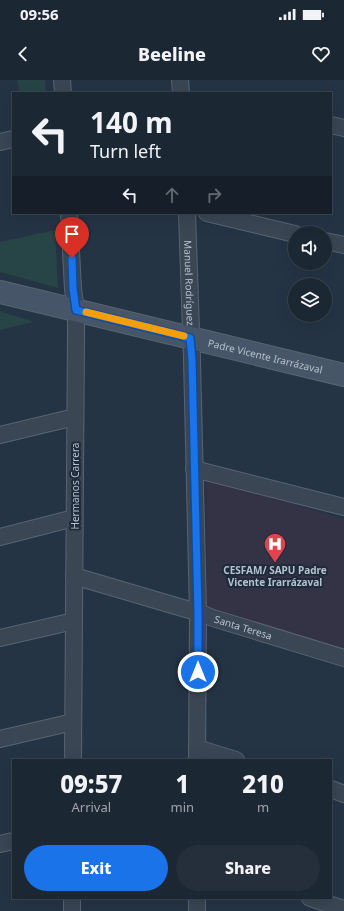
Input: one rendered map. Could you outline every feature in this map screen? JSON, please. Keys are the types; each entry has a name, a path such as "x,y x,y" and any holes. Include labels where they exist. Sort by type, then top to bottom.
{"street":[{"path":"62,80 63,92"},
{"path":"332,125 344,128"},
{"path":"0,142 12,139"},
{"name":"Hermanos Carrera","path":"69,214 73,288 76,310 73,759"},
{"name":"Manuel Rodríguez","path":"187,214 198,612 197,754"},
{"path":"211,214 288,232"},
{"path":"332,242 344,245"},
{"name":"Padre Vicente Irarrázaval","path":"0,292 344,375"},
{"path":"0,435 75,417"},
{"path":"194,469 344,507"},
{"path":"0,537 74,518"},
{"name":"Santa Teresa","path":"74,576 198,612 344,658"},
{"path":"0,638 74,621"},
{"path":"0,739 73,722"},
{"path":"197,754 230,759"},
{"path":"332,790 344,794"},
{"path":"0,844 12,841"},
{"path":"72,899 72,911"},
{"path":"197,899 198,911"},
{"path":"313,899 344,909"}],"shaded area":[{"name":"CESFAM/ SAPU Padre Vicente Irarrázaval","path":"206,479 344,519 344,649 207,609"}],"green space":[{"path":"17,80 45,80 46,92 20,92"},
{"path":"55,230 58,288 0,272 0,242"},
{"path":"0,311 34,322 0,330"}],"slow traffic":[{"path":"86,312 184,336"}],"place":[{"name":"CESFAM/ SAPU Padre Vicente Irarrázaval","path":"275,564"}],"route":[{"path":"72,258 73,288 76,310 190,338 192,360 198,672"}]}
